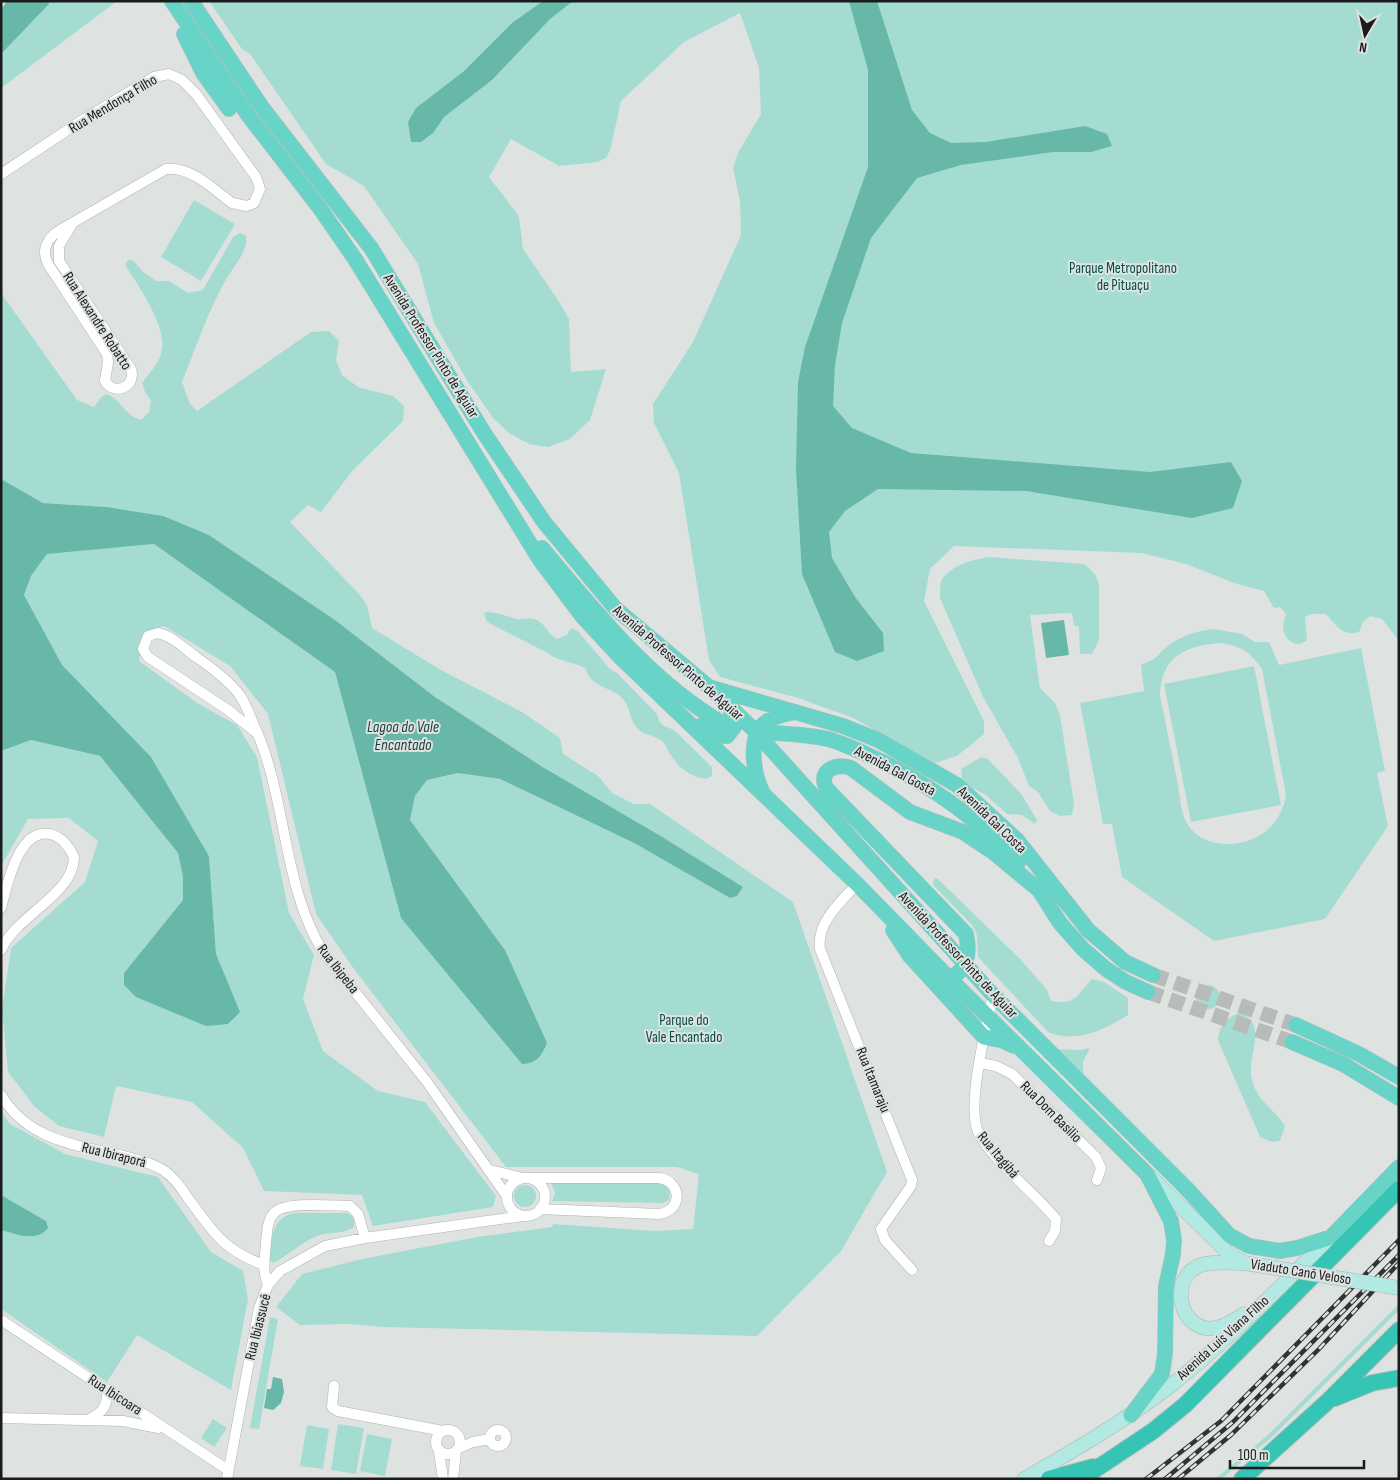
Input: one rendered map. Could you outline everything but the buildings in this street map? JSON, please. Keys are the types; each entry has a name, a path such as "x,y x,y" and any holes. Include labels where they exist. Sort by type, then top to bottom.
{"highway":[{"name":"Avenida Luís Viana Filho","path":"1081,1479 1108,1463 1185,1405 1399,1190"},
{"path":"1242,1479 1326,1402 1399,1330"},
{"path":"1326,1402 1372,1383 1399,1378"},
{"path":"1049,1479 1108,1463"}],"main road":[{"path":"170,1 203,73 219,96 234,106"},
{"name":"Avenida Professor Pinto de Aguiar","path":"170,1 234,106 319,207 355,259 430,377 540,560 582,616 620,657 857,884 948,978 989,1016 1148,1174 1171,1221 1174,1240 1166,1286 1166,1353 1162,1374 1131,1415"},
{"name":"Avenida Professor Pinto de Aguiar","path":"191,1 253,93 370,248 484,433 544,522 614,608 710,688 758,734 789,771 993,994 1188,1190 1229,1235 1249,1246 1280,1251 1297,1248 1330,1237"},
{"path":"511,514 532,536 598,616 623,641 690,703 722,723"},
{"name":"Avenida Gal Costa","path":"710,688 843,726 878,740 957,785 1017,840 1088,930 1125,962 1153,975"},
{"path":"682,715 712,733 727,736 734,727 730,707"},
{"path":"762,792 756,768 755,753 760,729 773,718 798,712"},
{"name":"Avenida Gal Gosta","path":"774,733 828,740 854,748 913,778 978,822 1000,842 1038,890"},
{"path":"756,768 757,764 764,760 774,762 789,771"},
{"path":"928,976 948,978 958,972 966,963 968,955 966,934 826,788 824,782 828,770 832,767 844,766 857,771 910,812 963,832 993,852 1038,890 1060,923 1083,949 1106,969 1126,982 1148,992"},
{"path":"876,903 909,955 984,1037 1001,1040 1023,1050"},
{"path":"1296,1025 1359,1054 1399,1077"},
{"path":"1292,1042 1343,1064 1399,1098"},
{"name":"Avenida Luís Viana Filho","path":"1024,1479 1131,1415 1169,1387 1225,1340 1399,1167"},
{"name":"Viaduto Canô Veloso","path":"1148,1174 1228,1253 1244,1263 1399,1288"},
{"path":"1244,1263 1201,1265 1194,1270 1183,1284 1180,1293 1183,1310 1188,1319 1198,1326 1215,1328 1225,1325 1262,1304"}],"street":[{"name":"Rua Mendonça Filho","path":"1,174 84,119 162,74 176,76 182,80 216,121"},
{"path":"216,121 253,93"},
{"path":"205,106 219,96"},
{"name":"Rua Alexandre Robatto","path":"72,224 59,246 59,261 131,369 132,379 130,384 121,389 111,388 105,381 108,362 107,354 44,257 46,246 49,240 60,230 166,169 175,168 189,172 232,203 248,206 254,203 259,195 259,183 216,121"},
{"name":"Rua Ibipeba","path":"257,733 228,710 148,657 143,649 148,636 158,633 164,634 228,682 240,696 257,733 265,752 298,889 312,934 324,953 427,1082 506,1195"},
{"path":"1,908 21,849 29,840 47,834 56,836 64,841 74,857 71,876 10,934 1,950"},
{"name":"Rua Itamaraju","path":"857,884 828,918 821,932 820,949 912,1180 911,1186 881,1230 885,1240 912,1270"},
{"name":"Rua Itagibá","path":"993,994 980,1063 974,1111 975,1127 985,1144 1056,1220 1055,1231 1049,1241"},
{"name":"Rua Dom Basilio","path":"980,1063 996,1066 1012,1074 1096,1157 1100,1168 1097,1180"},
{"name":"Rua Ibiraporá","path":"1,1095 19,1119 52,1139 130,1158 164,1171 180,1188 222,1243 240,1255 264,1265"},
{"path":"490,1170 525,1178 539,1183 545,1198 540,1209 535,1213 522,1216 509,1206 506,1195 511,1185 525,1178 660,1178 671,1182 677,1190 678,1196 676,1205 670,1211 659,1214 540,1209"},
{"path":"268,1284 264,1265 270,1220 278,1210 285,1207 350,1206 358,1214 365,1238"},
{"name":"Rua Ibiassucê","path":"485,1219 499,1214 509,1206"},
{"name":"Rua Ibiassucê","path":"228,1474 259,1308 268,1284 280,1271 303,1256 325,1246 485,1219 522,1216"},
{"name":"Rua Ibicoara","path":"1,1320 171,1432 228,1474"},
{"path":"334,1386 331,1402 335,1410 422,1428 451,1431 473,1442"},
{"path":"89,1419 103,1411 106,1404 107,1390"},
{"path":"1,1418 89,1419 138,1422 171,1432"},
{"path":"422,1428 437,1447 446,1454 473,1442 490,1439"},
{"path":"443,1431 437,1436 437,1447 443,1479"},
{"path":"453,1479 458,1450 458,1436"}],"green space":[{"path":"49,1 117,1 1,88 1,54"},
{"name":"Parque Metropolitano de Pituaçu","path":"209,1 1399,1 1399,641 1382,619 1370,616 1363,622 1359,632 1348,633 1336,626 1326,614 1312,614 1305,617 1307,640 1299,644 1291,642 1284,631 1283,625 1286,614 1280,607 1274,608 1264,591 1234,583 1186,564 1142,553 954,546 930,569 924,601 984,721 984,734 957,756 935,763 853,718 798,698 720,677 709,660 679,473 654,423 653,404 693,342 741,235 740,201 733,168 738,153 761,114 759,68 740,13 684,42 621,101 607,157 598,162 559,166 511,139 489,177 519,216 523,249 569,319 571,372 606,369 590,420 570,439 548,447 529,444 509,433 493,418 468,382 434,323 418,264 364,186 326,164 250,54 242,49"},
{"path":"194,200 235,224 201,281 161,257"},
{"name":"Parque do Vale Encantado","path":"240,233 246,236 244,251 216,299 182,382 190,404 197,411 311,332 329,331 339,341 336,360 342,375 358,387 393,396 404,406 403,421 353,470 321,512 308,505 290,522 360,595 367,605 372,628 441,670 522,712 560,738 563,754 598,776 612,793 634,804 650,804 793,902 887,1172 841,1251 757,1336 383,1327 348,1324 300,1325 276,1307 302,1274 362,1259 477,1237 552,1227 553,1224 655,1231 693,1229 699,1174 677,1167 506,1167 354,969 316,914 268,714 230,666 164,626 143,634 139,661 197,703 237,725 257,757 289,913 314,955 303,999 323,1051 378,1091 425,1102 496,1196 493,1207 373,1226 362,1195 264,1191 243,1148 192,1102 116,1086 104,1137 59,1126 35,1107 8,1072 2,1009 11,948 85,882 98,841 69,818 28,819 1,866 1,751 31,740 100,756 178,853 183,877 183,900 124,973 239,1012 216,954 209,856 151,757 62,666 24,595 31,576 47,554 154,544 335,672 401,918 505,950 410,820 415,796 427,780 458,773 500,779 634,843 730,898 742,887 659,835 541,766 435,697 335,620 209,535 106,507 43,503 1,479 1,293 77,400 94,407 101,397 107,394 131,415 141,420 149,412 151,401 142,383 159,359 162,339 160,329 150,306 125,265 128,260 134,261 142,271 156,281 169,281 188,293 203,290 233,237"},
{"path":"989,557 1084,564 1095,574 1099,584 1099,640 1092,654 1080,654 1079,627 1074,625 1072,613 1030,615 1040,688 1055,703 1060,715 1074,803 1072,815 1060,816 1050,811 1038,792 1029,786 1018,758 983,697 940,598 941,582 944,576 962,564"},
{"path":"486,612 517,619 530,618 536,620 557,639 567,635 571,628 577,630 609,668 618,674 657,714 659,721 664,726 674,730 712,767 712,776 706,779 700,778 681,768 661,740 641,732 636,727 621,697 595,683 588,675 586,669 557,659 487,622 484,615"},
{"path":"1214,629 1242,634 1255,642 1269,642 1279,665 1361,648 1385,771 1377,773 1388,826 1325,919 1214,941 1122,877 1112,824 1103,824 1080,703 1144,691 1141,664 1154,659 1169,645 1180,639 1190,634","holes":["1221,643 1245,651 1262,669 1286,795 1282,810 1270,828 1257,837 1233,844 1208,841 1194,832 1186,821 1181,806 1160,695 1161,682 1165,671 1178,656 1187,650 1208,644"]},
{"path":"1254,666 1281,805 1191,822 1164,684"},
{"path":"981,757 988,759 1022,795 1037,820 1035,824 1022,815 1007,814 986,795 963,783 961,769"},
{"path":"934,878 938,879 1022,961 1047,990 1051,1001 1060,1002 1076,998 1092,979 1104,982 1128,998 1128,1015 1090,1034 1069,1037 1048,1032 978,957 977,935 973,926 933,885"},
{"path":"1208,985 1216,989 1220,997 1216,1005 1208,1009 1200,1005 1196,997 1200,989"},
{"path":"1239,1013 1248,1017 1253,1023 1255,1039 1251,1074 1253,1083 1260,1097 1285,1126 1280,1141 1272,1142 1260,1137 1218,1040 1224,1024 1231,1017"},
{"path":"1090,1048 1083,1062 1083,1078 1054,1049 1080,1050"},
{"path":"1,1111 10,1124 65,1154 158,1177 211,1252 243,1271 248,1299 231,1390 137,1335 107,1382 1,1309 1,1230 30,1237 46,1221 1,1195"},
{"path":"661,1181 668,1187 670,1194 669,1200 663,1203 552,1201 555,1193 551,1183"},
{"path":"525,1185 533,1188 536,1196 533,1204 525,1207 517,1204 514,1196 517,1188"},
{"path":"347,1213 354,1218 354,1227 346,1231 320,1235 273,1263 269,1260 270,1244 274,1229 283,1218 289,1214"},
{"path":"1399,1304 1399,1310 1271,1438 1221,1479 1215,1479 1268,1435"},
{"path":"270,1317 278,1319 259,1429 250,1428"},
{"path":"213,1419 227,1428 214,1447 201,1438"},
{"path":"338,1424 364,1428 356,1474 331,1470"},
{"path":"307,1425 329,1429 323,1469 300,1466"},
{"path":"367,1434 392,1439 385,1476 360,1471"}],"water":[{"path":"7,1 49,1 49,4 1,54 1,10"},
{"path":"543,1 573,1 550,19 492,80 444,117 433,133 421,142 411,142 408,122 416,108 463,72 512,23"},
{"path":"849,1 877,1 912,110 930,133 951,143 986,142 1085,126 1107,134 1112,146 1091,152 1053,152 961,165 917,178 871,238 842,323 835,365 833,406 852,428 911,453 1150,472 1231,462 1242,481 1233,508 1192,518 1026,491 878,489 845,511 829,532 832,558 855,597 883,633 884,651 857,661 835,652 802,574 796,469 798,382 805,347 868,167 868,70"},
{"name":"Lagoa do Vale Encantado","path":"1,479 43,503 106,507 163,516 209,535 335,620 435,697 541,766 743,887 737,896 730,898 634,843 500,779 458,773 427,780 415,796 410,820 505,950 547,1043 543,1052 535,1061 522,1064 401,918 335,672 154,544 47,554 31,576 24,595 62,665 151,757 209,856 216,954 240,1012 228,1024 206,1026 136,997 124,985 124,973 183,900 183,877 178,853 100,756 31,740 1,751"},
{"path":"1064,620 1069,655 1046,658 1041,623"},
{"path":"1,1195 46,1221 48,1228 43,1233 32,1236 1,1230"},
{"path":"273,1377 282,1379 284,1392 281,1403 273,1410 264,1408 267,1389 271,1389"}],"tunnel":[{"path":"1153,975 1296,1025"},
{"path":"1148,992 1292,1042"}],"railway":[{"path":"1146,1479 1221,1421 1399,1240"},
{"path":"1165,1479 1233,1422 1399,1255"},
{"path":"1178,1479 1231,1435 1319,1349 1399,1263"}]}
